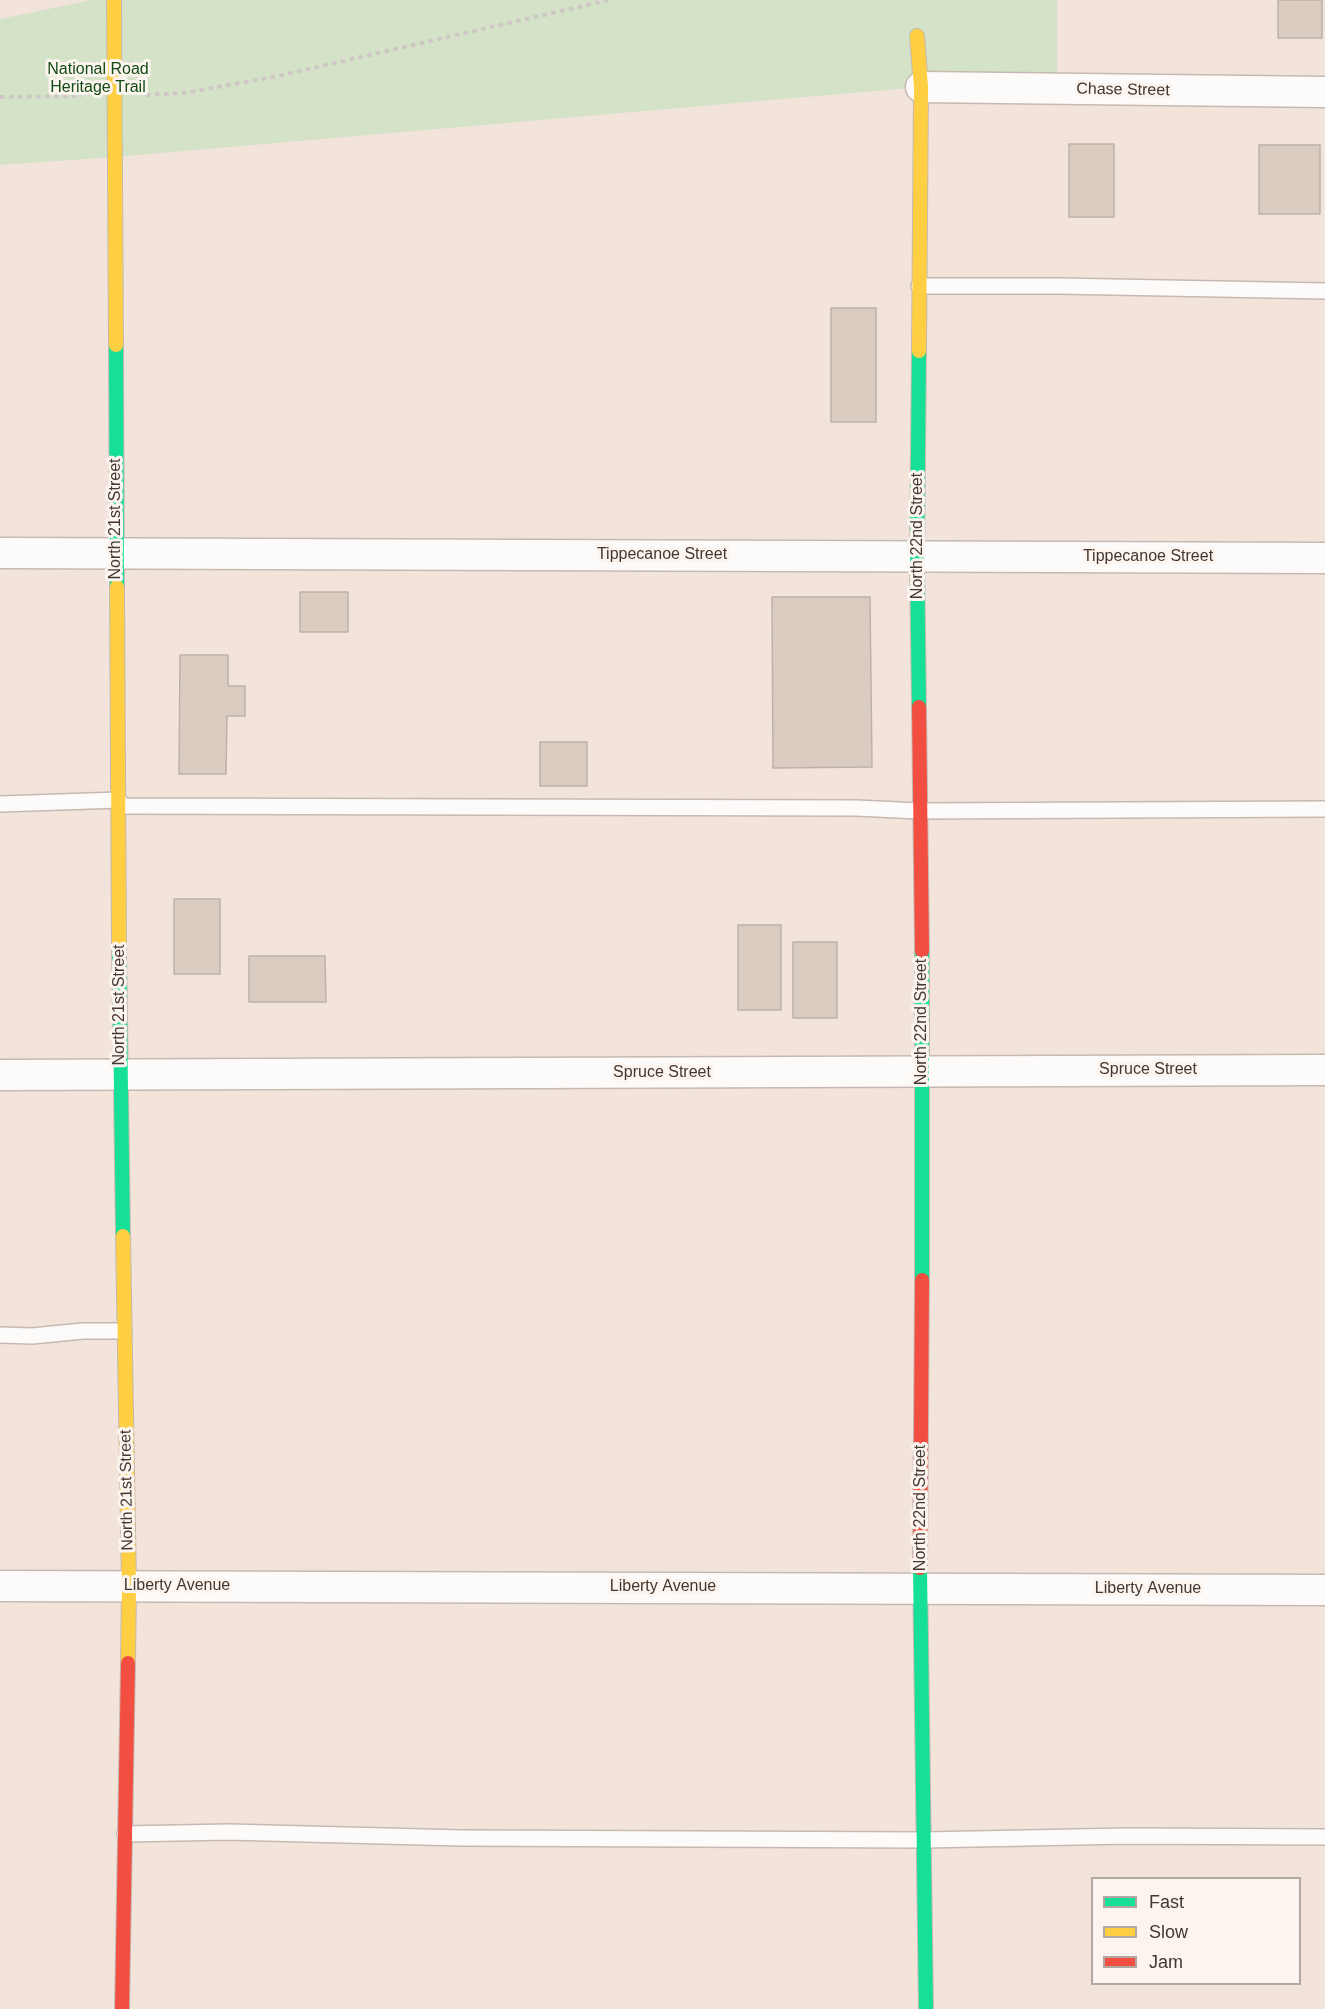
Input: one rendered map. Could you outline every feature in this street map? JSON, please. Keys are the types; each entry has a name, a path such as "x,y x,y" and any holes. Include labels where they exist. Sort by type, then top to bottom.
{"street":[{"name":"North 21st Street","path":"114,0 120,1076 129,1586 122,2009"},
{"name":"North 22nd Street","path":"917,36 921,87 917,557 923,1071 920,1588 926,2009"},
{"name":"Chase Street","path":"921,87 1325,93"},
{"name":"Tippecanoe Street","path":"0,553 1325,558"},
{"name":"Spruce Street","path":"0,1075 1325,1070"},
{"name":"Liberty Avenue","path":"0,1586 1325,1590"}],"lane":[{"path":"919,286 1325,291"},
{"path":"0,804 856,808 920,811 1325,809"},
{"path":"0,1335 32,1336 83,1331 124,1331"},
{"path":"125,1834 229,1832 461,1838 924,1840 1115,1836 1325,1837"}],"path":[{"path":"144,95 184,93 278,75 609,0"},
{"path":"0,97 89,96"}],"green space":[{"name":"National Road Heritage Trail","path":"92,0 1057,0 1057,89 921,87 0,165 0,19"}],"building":[{"path":"1278,0 1322,0 1322,38 1278,38"},
{"path":"1069,144 1114,144 1114,217 1069,217"},
{"path":"1259,145 1320,145 1320,214 1259,214"},
{"path":"831,308 876,308 876,422 831,422"},
{"path":"300,592 348,592 348,632 300,632"},
{"path":"772,597 870,597 872,767 773,768"},
{"path":"180,655 228,655 228,686 245,686 245,716 227,716 226,774 179,774"},
{"path":"540,742 587,742 587,786 540,786"},
{"path":"174,899 220,899 220,974 174,974"},
{"path":"738,925 781,925 781,1010 738,1010"},
{"path":"793,942 837,942 837,1018 793,1018"},
{"path":"249,956 325,956 326,1002 249,1002"}],"traffic: fast":[{"path":"116,345 117,587"},
{"path":"919,351 917,557 919,707"},
{"path":"119,945 123,1236"},
{"path":"922,951 922,1280"},
{"path":"920,1568 926,2009"}],"traffic: slow":[{"path":"114,0 116,345"},
{"path":"917,36 921,87 919,351"},
{"path":"117,587 119,945"},
{"path":"123,1236 129,1586 128,1663"}],"traffic: jam":[{"path":"919,707 922,951"},
{"path":"920,1568 922,1280"},
{"path":"122,2009 128,1663"}]}
